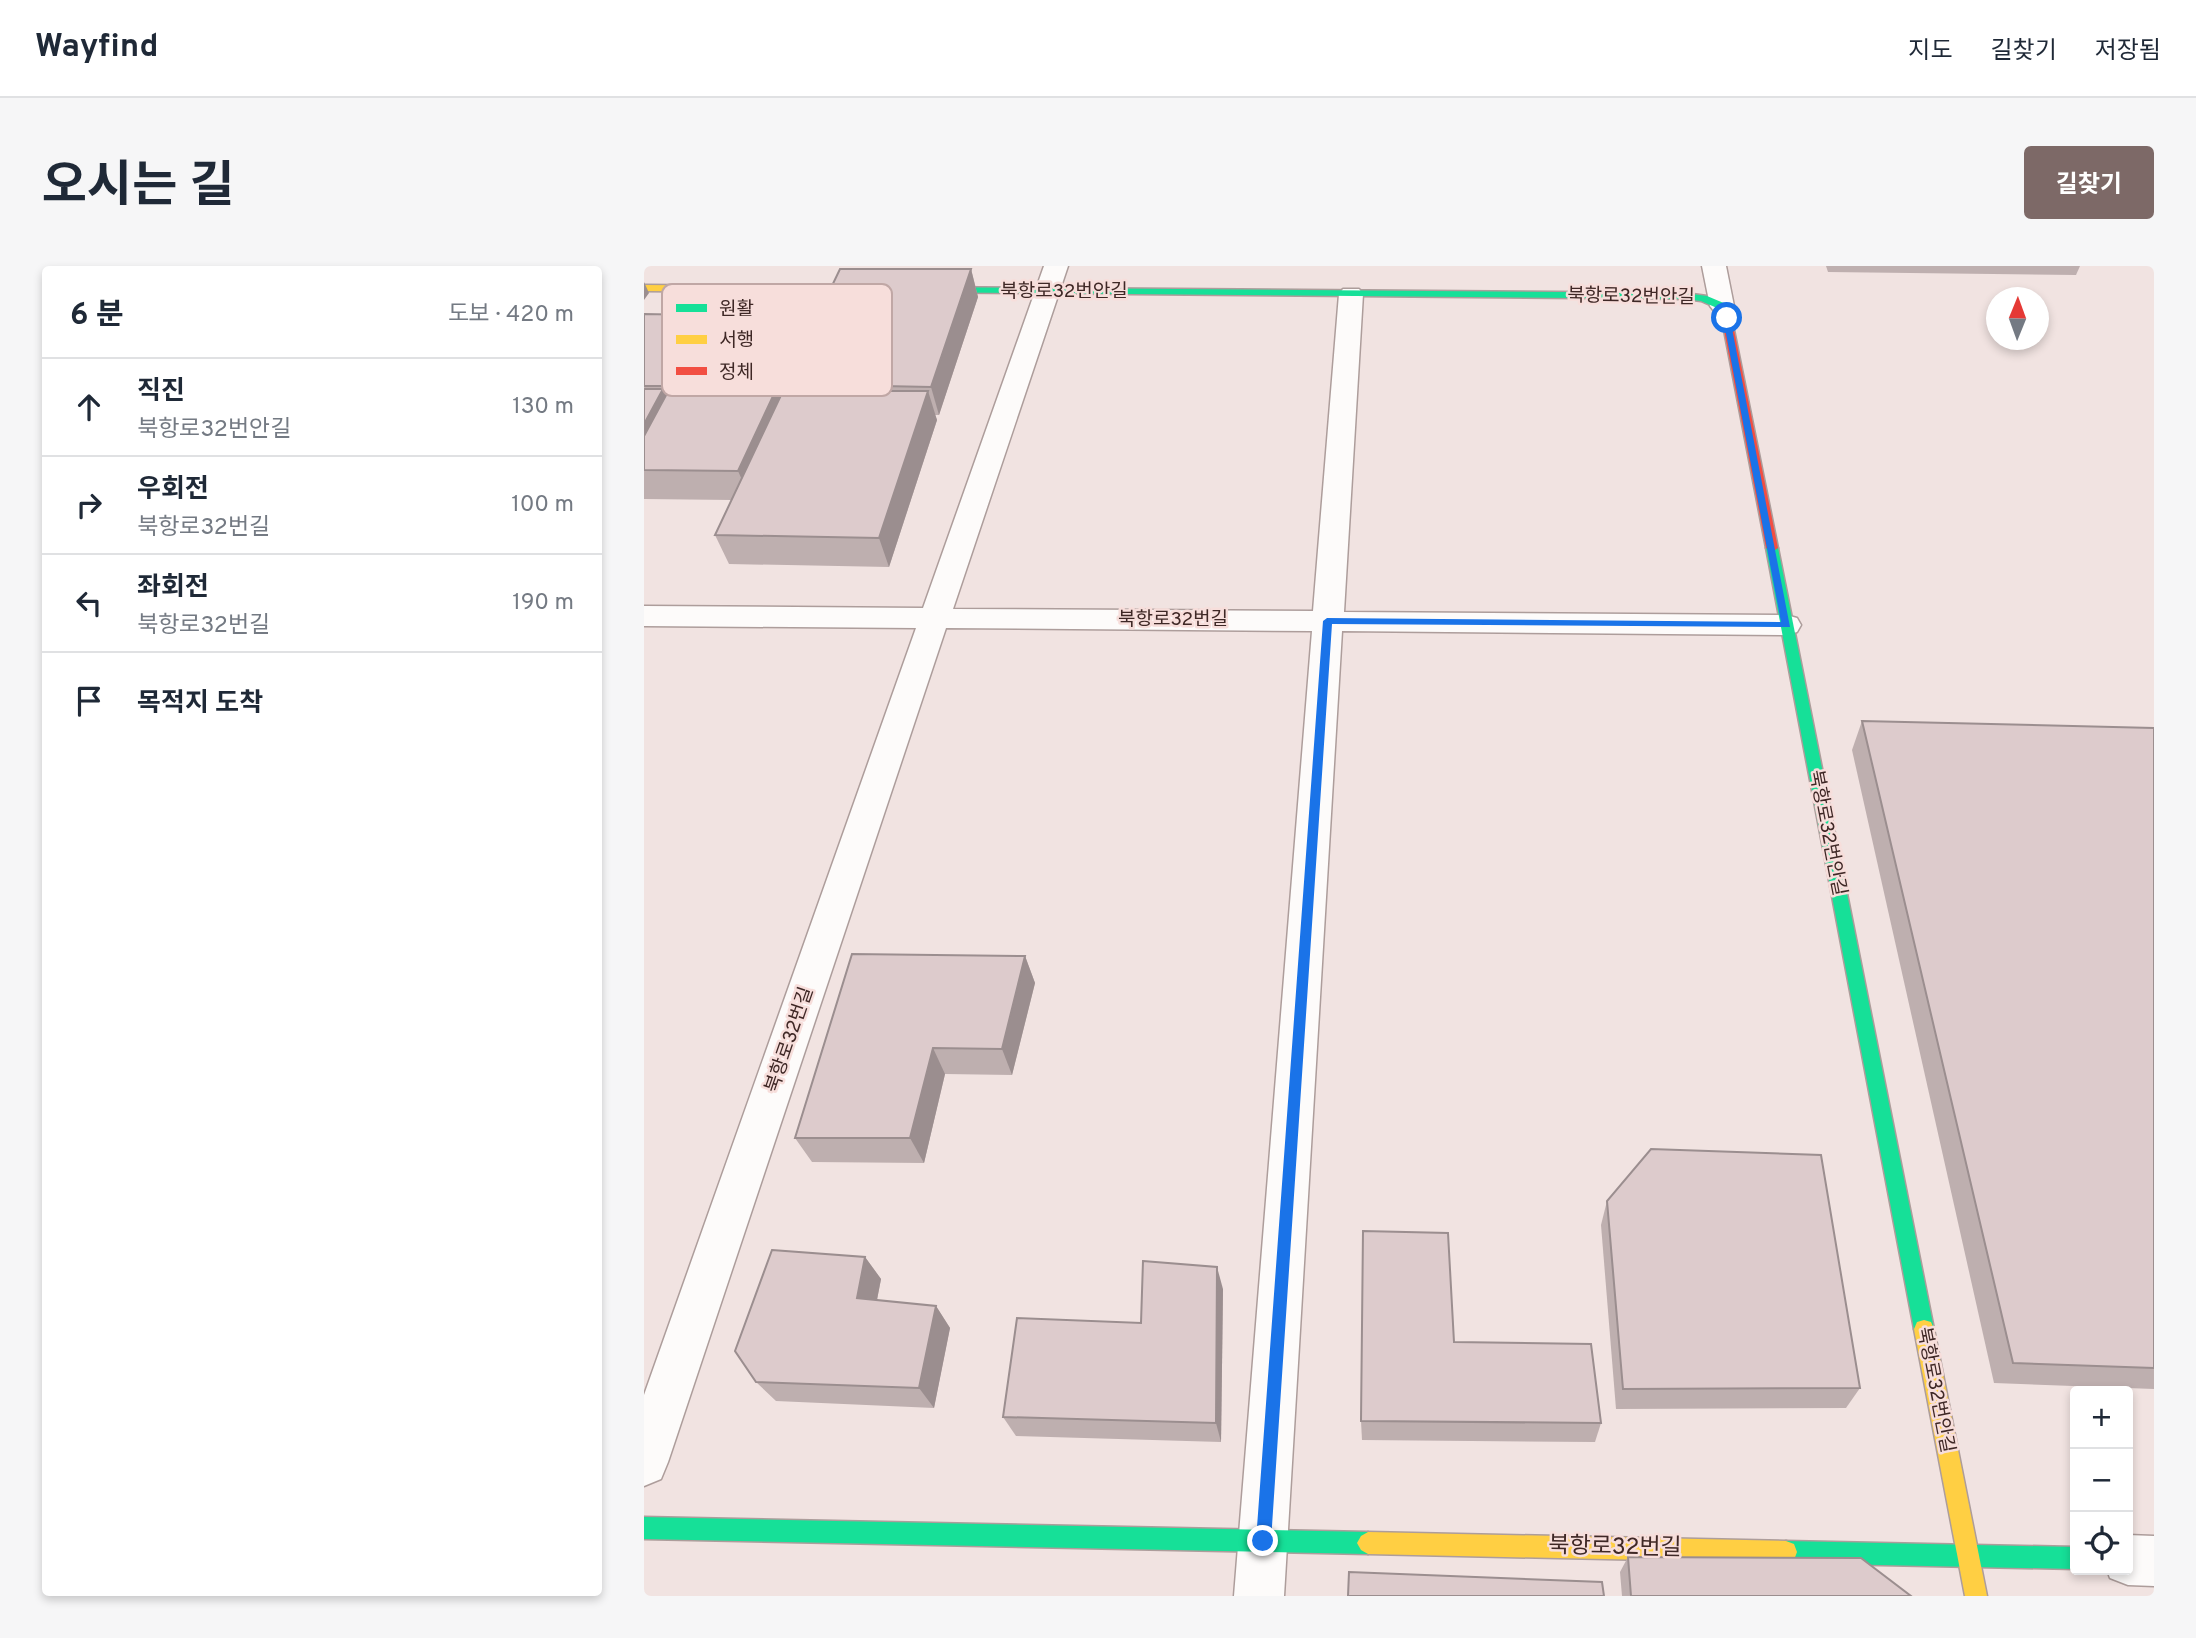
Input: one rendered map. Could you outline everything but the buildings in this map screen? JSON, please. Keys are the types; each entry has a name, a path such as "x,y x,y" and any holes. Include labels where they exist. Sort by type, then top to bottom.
{"street":[{"path":"1714,266 1722,306"},
{"name":"북항로32번안길","path":"825,284 1052,279 1351,294 1685,296 1703,298 1722,306 1727,318 1976,1596"},
{"name":"북항로32번길","path":"644,1462 1052,279"},
{"name":"북항로32번안길","path":"644,288 662,288"},
{"path":"1259,1596 1351,294"},
{"name":"북항로32번길","path":"644,615 1787,625"},
{"name":"북항로32번길","path":"644,1528 2070,1558"},
{"path":"2133,1560 2154,1561"}],"traffic: fast":[{"path":"909,290 1685,296 1703,298 1722,306 1728,325"},
{"path":"1772,548 1924,1329"},
{"path":"644,1528 1368,1543"},
{"path":"1786,1552 2070,1558"}],"traffic: slow":[{"path":"644,288 662,288"},
{"path":"892,290 909,290"},
{"path":"1924,1329 1976,1596"},
{"path":"1368,1543 1786,1552"}],"traffic: jam":[{"path":"1728,325 1772,548"}],"route":[{"path":"1263,1541 1327,621 1787,625 1727,318"}]}
